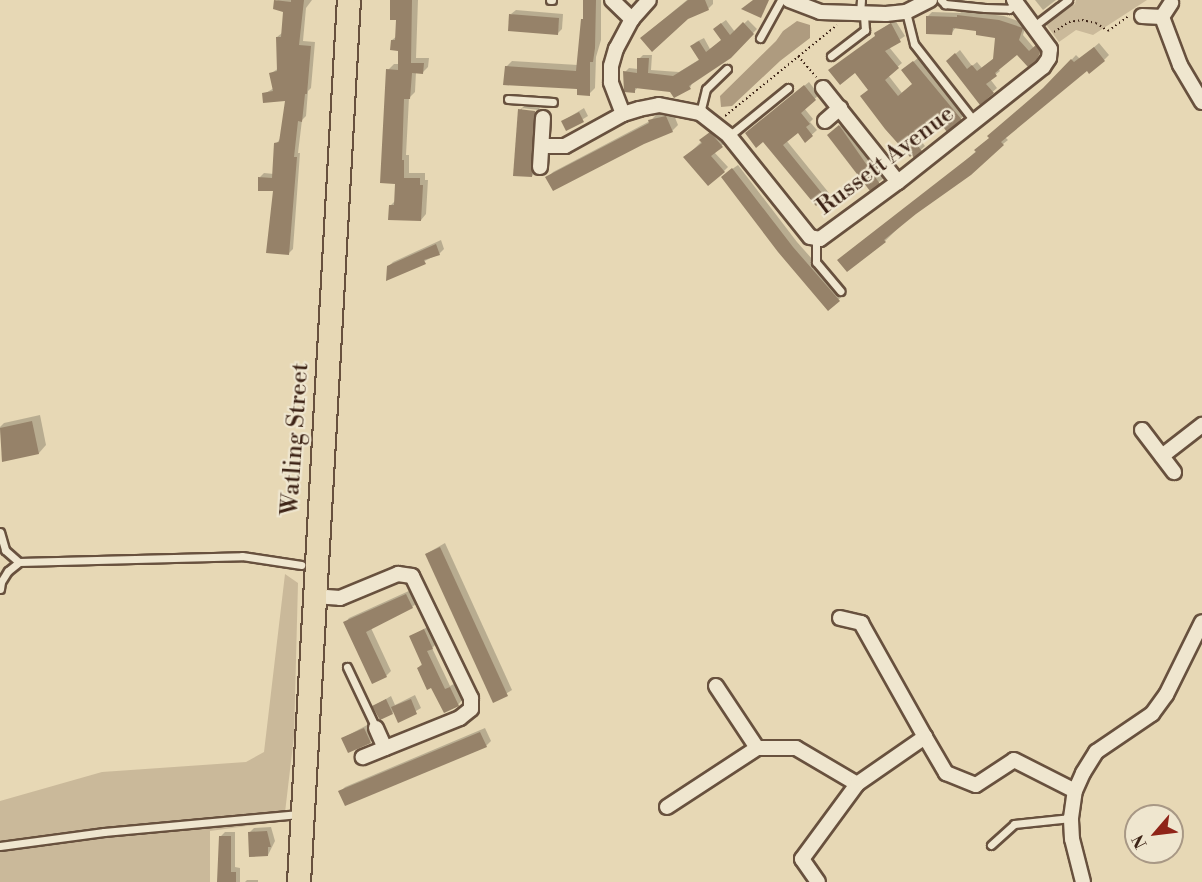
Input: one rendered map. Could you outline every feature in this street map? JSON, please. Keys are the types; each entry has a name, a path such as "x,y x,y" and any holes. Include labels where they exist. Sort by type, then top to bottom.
{"highway":[{"name":"Watling Street","path":"299,882 313,596 348,0"}],"street":[{"path":"612,0 633,19"},
{"path":"623,114 611,82 611,66 616,49 633,19 649,0"},
{"path":"789,0 820,12 859,10 906,12 930,0"},
{"path":"1015,2 1044,39"},
{"path":"1162,17 1170,3"},
{"path":"1137,15 1162,17"},
{"path":"1162,17 1180,65 1202,102"},
{"name":"Russett Avenue","path":"542,146 565,146 623,114 659,105 700,112 729,136 804,230 816,239 824,236 898,182 1043,67 1049,58 1050,49 1044,39"},
{"path":"823,88 898,182"},
{"path":"825,121 840,108"},
{"path":"540,167 543,118"},
{"path":"1162,456 1202,425"},
{"path":"1142,430 1174,472"},
{"path":"313,596 350,596 398,574 412,576 471,698 471,709 460,718 363,758"},
{"path":"840,618 861,623 946,773 976,785 1014,760 1076,792"},
{"path":"1083,882 1072,839 1071,818 1076,792 1096,752 1152,714 1166,695 1202,622"},
{"path":"716,686 757,748"},
{"path":"376,728 385,748"},
{"path":"818,882 802,859 856,784 925,737"},
{"path":"667,807 757,748 796,748 856,784"}],"lane":[{"path":"760,38 781,0"},
{"path":"941,0 945,4 1009,9 1015,2"},
{"path":"1034,26 1068,0"},
{"path":"831,56 865,30 859,10"},
{"path":"906,12 914,44 975,122"},
{"path":"700,112 706,89 727,69"},
{"path":"729,136 788,88"},
{"path":"508,99 553,102"},
{"path":"543,102 543,118"},
{"path":"816,239 816,262 840,291"},
{"path":"0,532 5,550 20,562"},
{"path":"0,589 1,582 8,571 20,562 242,556 301,565"},
{"path":"347,667 376,728"},
{"path":"0,846 104,832 301,814"},
{"path":"991,845 1014,824 1071,818"}],"path":[{"path":"716,123 859,10"},
{"path":"1044,39 1069,22 1082,20 1096,23 1108,31 1137,15"},
{"path":"798,56 823,88"}],"shaded area":[{"path":"1076,0 1147,0 1093,35 1076,30 1059,42 1045,23 1075,4"},
{"path":"797,21 810,25 810,38 780,61 732,106 721,107 720,96 776,41 783,31"},
{"path":"285,574 298,583 294,736 284,821 210,831 210,882 0,882 0,801 102,772 246,762 264,752"}],"building":[{"path":"274,0 291,2 291,0 304,0 299,45 311,46 307,94 305,94 302,122 298,121 294,157 297,157 289,255 266,253 273,191 258,191 258,177 272,178 274,143 279,142 285,101 263,103 262,93 273,91 269,73 277,71 276,37 281,37 283,12 273,9"},
{"path":"390,0 412,0 411,63 424,63 423,74 412,73 410,99 404,99 402,160 404,160 404,178 420,178 420,185 423,185 421,221 388,220 389,205 394,205 395,184 380,183 386,69 398,70 398,51 390,50 391,40 395,40 396,20 390,20"},
{"path":"583,0 596,0 595,48 593,62 590,62 590,96 577,95 577,89 503,85 505,66 576,71 581,19 583,19"},
{"path":"688,0 705,0 709,10 688,19 652,52 640,38"},
{"path":"753,0 769,0 761,18 741,9"},
{"path":"509,14 559,18 558,35 508,31"},
{"path":"957,15 999,20 1023,28 1019,40 1029,51 1036,45 1041,51 1037,59 1028,67 1017,55 995,73 997,76 986,84 994,93 980,105 946,61 955,53 967,69 972,65 977,71 993,59 995,38 976,35 976,31 953,28 952,35 926,34 926,16 957,17"},
{"path":"743,22 754,34 731,58 689,86 691,89 674,98 670,92 635,88 635,93 624,92 623,71 637,73 637,58 649,58 648,73 673,76 699,60 690,46 699,41 706,52 721,40 713,29 721,23 730,35"},
{"path":"891,23 901,42 885,51 899,68 885,80 898,96 912,84 901,70 913,61 962,120 947,132 937,119 912,139 922,151 914,158 912,155 910,157 885,129 860,96 868,90 855,73 840,85 828,70 875,36 874,33"},
{"path":"1094,47 1105,61 1089,74 1087,71 1001,142 1004,145 971,175 916,214 884,240 886,242 847,272 837,260 976,152 974,150 989,138 987,136 1043,88 1071,59 1074,62"},
{"path":"804,85 816,100 801,113 810,124 806,127 813,136 805,143 798,133 783,145 826,198 816,206 763,142 756,148 745,133"},
{"path":"518,109 535,111 532,177 513,176"},
{"path":"579,112 584,122 566,131 561,121"},
{"path":"666,116 673,132 644,144 553,191 545,177 649,123 648,120"},
{"path":"839,125 880,184 870,191 827,135"},
{"path":"710,132 723,147 711,156 725,172 708,186 683,157 702,143 699,140"},
{"path":"732,168 793,247 840,301 828,311 778,252 721,177"},
{"path":"436,244 440,255 424,260 426,264 386,281 387,266"},
{"path":"32,421 39,454 2,462 0,428"},
{"path":"440,547 508,696 493,703 425,554"},
{"path":"406,594 413,608 366,632 387,677 372,684 343,622"},
{"path":"424,629 433,649 427,651 445,689 450,687 459,706 444,713 431,688 427,690 417,668 422,665 409,636"},
{"path":"386,699 393,714 380,720 372,706"},
{"path":"411,699 417,714 398,723 391,707"},
{"path":"364,728 371,743 348,753 341,738"},
{"path":"480,732 487,747 345,806 338,791"},
{"path":"267,831 271,847 268,847 268,856 249,857 248,832"},
{"path":"219,836 231,836 231,872 236,872 236,882 217,882"}]}
